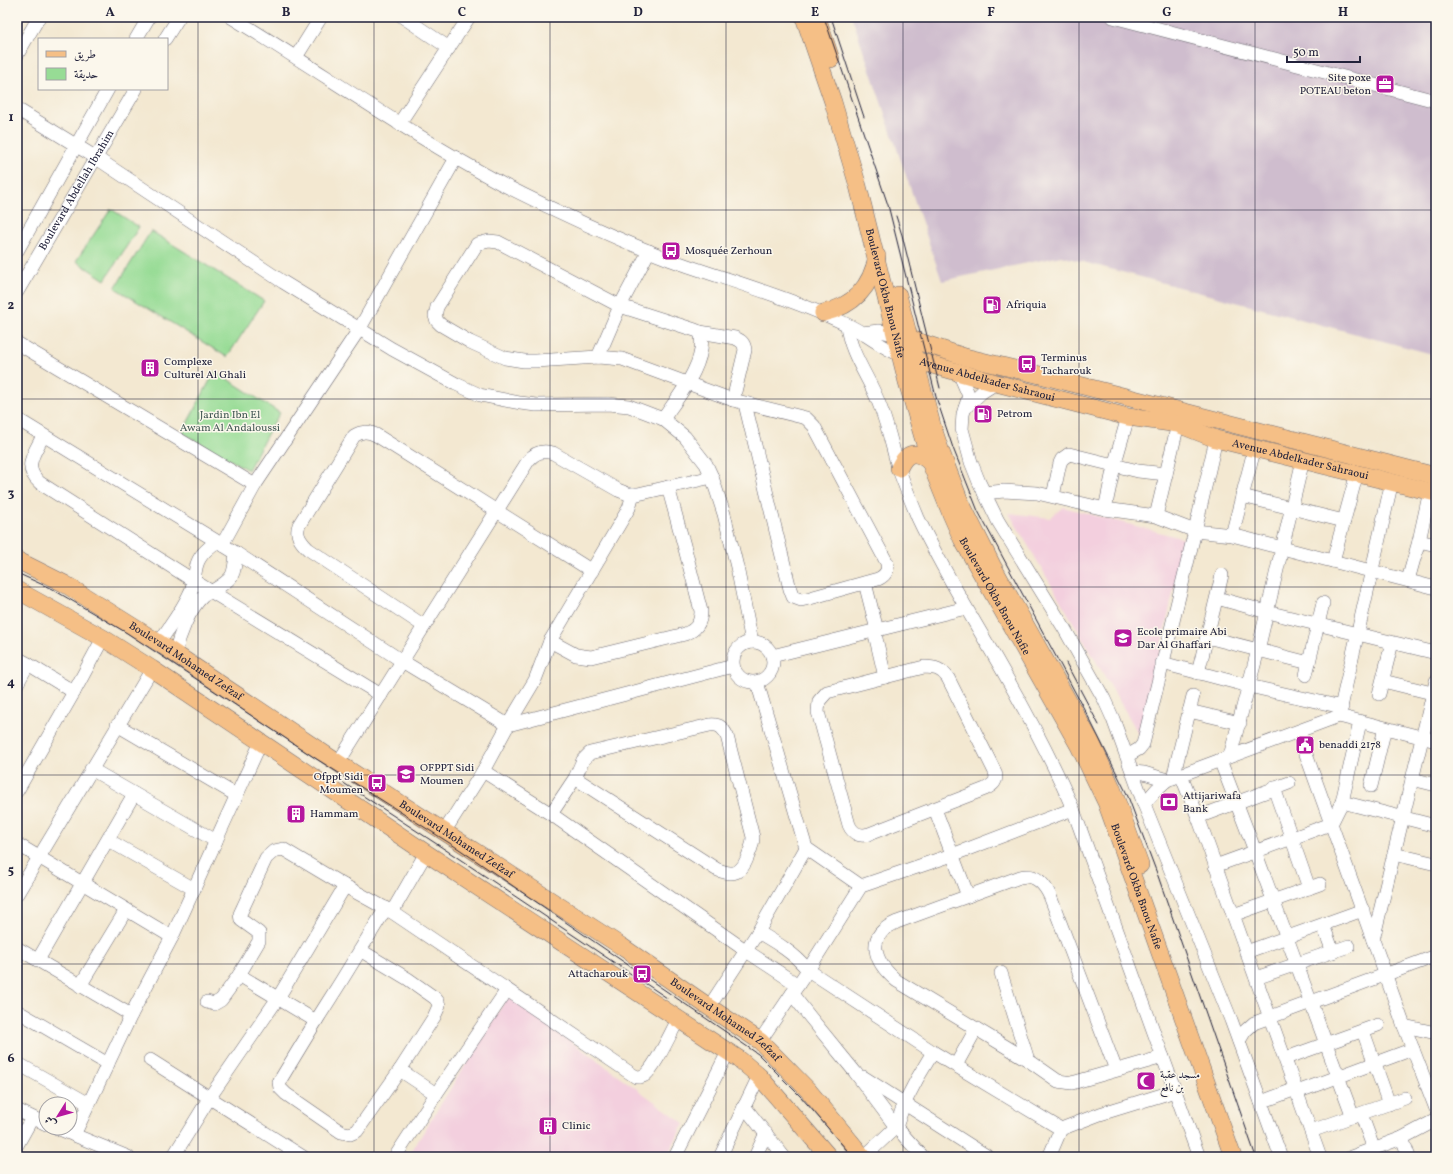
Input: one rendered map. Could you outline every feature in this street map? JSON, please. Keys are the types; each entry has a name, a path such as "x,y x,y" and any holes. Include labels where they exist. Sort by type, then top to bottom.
{"main road":[{"name":"Boulevard Okba Bnou Nafie","path":"804,17 846,144 877,256 903,336"},
{"name":"Boulevard Okba Bnou Nafie","path":"817,17 851,120 864,165 908,358 940,452 967,516 1005,589 1088,736 1110,782 1245,1157"},
{"path":"823,313 840,308 849,303 859,294 868,283 877,256"},
{"name":"Avenue Abdelkader Sahraoui","path":"903,336 966,357 1040,374 1434,487"},
{"name":"Boulevard Okba Bnou Nafie","path":"908,358 909,388 930,462 945,501 962,539 1079,746 1103,796 1233,1157"},
{"name":"Avenue Abdelkader Sahraoui","path":"908,358 996,383 1128,416 1178,424 1216,439 1392,482 1434,487"},
{"path":"899,468 904,459 911,454 920,455 930,462"},
{"name":"Boulevard Mohamed Zefzaf","path":"17,560 65,584 159,643 338,763 621,946 709,1007 760,1040 808,1090 864,1157"},
{"name":"Boulevard Mohamed Zefzaf","path":"17,590 103,638 152,669 426,853 679,1018 728,1052 759,1076 830,1157"}],"street":[{"path":"17,55 39,17"},
{"path":"137,38 149,17"},
{"path":"167,38 178,17"},
{"path":"231,17 399,124 456,158 551,208 649,251 823,313 862,333"},
{"path":"296,57 321,17"},
{"path":"403,17 449,48"},
{"path":"399,124 469,17"},
{"path":"1113,17 1436,101"},
{"name":"Boulevard Abdellah Ibrahim","path":"17,251 75,145 107,90"},
{"name":"Boulevard Abdellah Ibrahim","path":"17,292 135,90"},
{"path":"17,109 95,157 283,282 392,348 456,384 480,395 506,401 536,405 608,404 630,406 664,419 685,437 706,464 712,477 726,522 737,567 752,642"},
{"path":"159,643 185,602 194,581 198,560 205,550 219,543 360,328 456,158"},
{"path":"700,332 620,306 498,242 489,240 481,242 474,248 437,307 436,316 437,321 441,325 470,342 505,358 524,361 598,357 615,358 633,362 739,402 802,416 814,426 887,563 886,572 882,577 801,600 795,599 792,595 739,402 745,350 744,344 741,340 736,338 700,332"},
{"path":"598,357 620,306 649,251"},
{"path":"847,325 852,350 873,389 880,406 899,468 919,519 966,608 1036,730 1073,809 1199,1157"},
{"name":"Avenue Abdelkader Sahraoui","path":"862,333 879,331 903,336"},
{"path":"664,419 688,383 700,355 700,332"},
{"name":"Avenue Abdelkader Sahraoui","path":"862,333 881,346 908,358"},
{"path":"17,343 256,486"},
{"path":"959,373 969,396 964,408 962,422 963,436 971,462 998,521 1043,593 1104,699 1113,719 1144,804 1231,1020 1281,1157"},
{"path":"964,408 982,392 996,383"},
{"path":"1105,509 1114,466 1128,416"},
{"path":"17,420 236,553 402,661 508,725 733,666"},
{"path":"1156,516 1178,424"},
{"path":"424,626 308,549 301,542 296,530 354,436 360,432 368,432 376,435 592,571"},
{"path":"43,436 32,458 30,468 34,478 50,490 116,530 194,581 381,695"},
{"path":"1127,756 1139,749 1142,744 1195,531 1216,439"},
{"path":"1232,535 1254,448"},
{"path":"338,763 497,510 534,454 544,451 549,452 618,490 633,494 712,477"},
{"path":"1053,496 1060,463 1062,459 1069,454 1138,472 1166,474"},
{"path":"1303,460 1240,723 1225,758 1237,803 1339,1077 1357,1115 1369,1152"},
{"path":"1333,561 1356,473"},
{"path":"1340,712 1392,482"},
{"path":"550,641 576,655 591,657 685,634 694,630 701,616 701,611 686,549 668,487"},
{"path":"1408,580 1434,487"},
{"path":"984,493 1021,491 1053,496 1105,509 1156,516 1195,531 1232,535 1436,588"},
{"path":"444,832 483,771 535,680 550,641 629,508 633,494"},
{"path":"1242,496 1344,520"},
{"path":"1419,541 1436,546"},
{"path":"175,654 180,634 202,597 228,581 233,576 236,553"},
{"path":"1198,673 1222,575"},
{"path":"865,583 885,677"},
{"path":"1217,598 1267,612 1436,653"},
{"path":"1207,637 1258,650 1308,669 1323,603"},
{"path":"772,656 966,608"},
{"path":"18,785 74,692 103,638"},
{"path":"746,643 759,643 765,646 772,656 772,669 768,675 757,682 742,679 735,671 733,666 734,655 737,650 746,643"},
{"path":"1373,940 1402,817 1435,689 1381,687 1392,643"},
{"path":"17,658 74,692"},
{"path":"1162,663 1340,712 1360,722 1436,741"},
{"path":"17,684 28,664"},
{"path":"924,667 941,670 948,678 996,775 996,781 991,786 935,809 866,835 856,834 849,826 817,706 821,698 827,692 885,677 924,667"},
{"path":"17,894 117,725 152,669"},
{"path":"757,682 806,848 861,886"},
{"path":"1193,696 1174,777 1198,817 1246,952 1286,1058 1320,1157"},
{"path":"1189,711 1240,723"},
{"path":"1144,804 1157,789 1174,777 1298,732 1340,712"},
{"path":"1215,866 1331,824 1342,802 1360,722"},
{"path":"117,725 236,795"},
{"path":"551,814 575,778 583,760 587,755 593,752 710,725 720,726 723,728 727,736 753,837 752,845 745,864 740,870 732,873 722,872 716,869 575,778"},
{"path":"1371,786 1385,728"},
{"path":"1298,732 1404,1026 1413,1049 1430,1077 1436,1109"},
{"path":"78,1126 131,1015 172,937 261,742"},
{"path":"91,769 216,841"},
{"path":"483,771 551,814 745,950 795,989 810,1017 855,1072 896,1127 922,1157"},
{"path":"1133,772 1174,777"},
{"path":"1412,779 1436,785"},
{"path":"1198,817 1289,783"},
{"path":"1233,916 1314,886 1291,838 1274,788"},
{"path":"38,960 134,794"},
{"path":"1342,802 1436,826"},
{"path":"935,809 968,896"},
{"path":"760,1040 808,970 861,886 952,855 1073,809"},
{"path":"108,840 194,889"},
{"path":"17,844 38,858 172,937"},
{"path":"709,1007 758,932 806,848"},
{"path":"207,1002 214,1004 220,1002 239,975 260,937 257,931 241,920 240,914 266,858 269,854 278,849 283,849 389,910 636,1077 641,1078 652,1067 679,1018"},
{"path":"360,950 408,978 435,998 439,1007 434,1018 358,1131 350,1134 341,1132 286,1094 279,1087 279,1082 360,950 389,910 426,853"},
{"path":"1394,854 1436,864"},
{"path":"1116,1070 1050,896 1043,883 1032,876 1023,876 890,925 884,929 878,937 876,950 881,964 897,980 1028,1060 1058,1081 1072,1082 1116,1070 1163,1057"},
{"path":"173,1157 210,1097 278,998 345,886"},
{"path":"80,986 126,910"},
{"path":"1246,952 1362,910"},
{"path":"1323,925 1333,952"},
{"path":"758,932 789,951 808,970 933,1052 1061,1129"},
{"path":"1256,978 1349,946"},
{"path":"17,948 131,1015"},
{"path":"1239,1042 1245,1031 1254,1023 1436,956"},
{"path":"1001,973 1028,1060"},
{"path":"239,975 316,1021"},
{"path":"395,1157 507,990"},
{"path":"17,1011 108,1064"},
{"path":"1231,1020 1254,1023"},
{"path":"1286,1058 1378,1025"},
{"path":"1404,1026 1436,1033"},
{"path":"956,1065 976,1029"},
{"path":"1363,1031 1388,1104"},
{"path":"1261,1102 1339,1077 1413,1049"},
{"path":"675,1157 728,1052"},
{"path":"864,1157 896,1127 904,1104 933,1052"},
{"path":"150,1060 304,1157"},
{"path":"17,1063 88,1104"},
{"path":"400,1070 436,1094"},
{"path":"855,1072 988,1157"},
{"path":"720,1157 759,1076"},
{"path":"1048,1157 1061,1129 1100,1114 1175,1091"},
{"path":"1311,1131 1405,1098"},
{"path":"744,1106 784,1157"},
{"path":"17,1110 38,1121"},
{"path":"17,1145 32,1118"},
{"path":"1351,1157 1369,1152 1402,1138 1436,1120"},
{"path":"755,1157 766,1133"},
{"path":"76,1136 128,1157"},
{"path":"1402,1138 1409,1157"}],"shaded area":[{"path":"852,17 1436,17 1436,355 1061,256 942,281"},
{"name":"Ecole primaire Abi Dar Al Ghaffari","path":"1063,507 1185,539 1141,738 1009,513 1050,518"},
{"path":"508,996 684,1123 667,1157 408,1157"}],"green space":[{"path":"111,209 139,227 105,280 76,261"},
{"path":"151,231 264,301 227,357 115,288"},
{"name":"Jardin Ibn El Awam Al Andaloussi","path":"215,371 280,413 248,470 182,433"}],"tram line":[{"path":"824,17 888,205 936,397 953,448 978,511 1090,720 1127,794 1158,876 1256,1157"},
{"path":"831,17 864,117"},
{"path":"896,216 940,388"},
{"path":"17,573 52,589 127,633 315,758 459,849 758,1054 801,1097 853,1157"},
{"path":"1066,663 1099,725"},
{"path":"342,782 667,998"}],"place":[{"name":"Site poxe POTEAU beton","path":"1385,84"},
{"name":"Mosquée Zerhoun","path":"671,251"},
{"name":"Afriquia","path":"992,305"},
{"name":"Terminus Tacharouk","path":"1027,364"},
{"name":"Complexe Culturel Al Ghali","path":"150,368"},
{"name":"Petrom","path":"983,414"},
{"name":"Ecole primaire Abi Dar Al Ghaffari","path":"1123,638"},
{"name":"benaddi 2178","path":"1305,745"},
{"name":"OFPPT Sidi Moumen","path":"406,774"},
{"name":"Ofppt Sidi Moumen","path":"377,783"},
{"name":"Attijariwafa Bank","path":"1169,802"},
{"name":"Hammam","path":"296,814"},
{"name":"Attacharouk","path":"642,974"},
{"name":"مسجد عقبة بن نافع","path":"1146,1081"},
{"name":"Clinic","path":"548,1126"}]}
